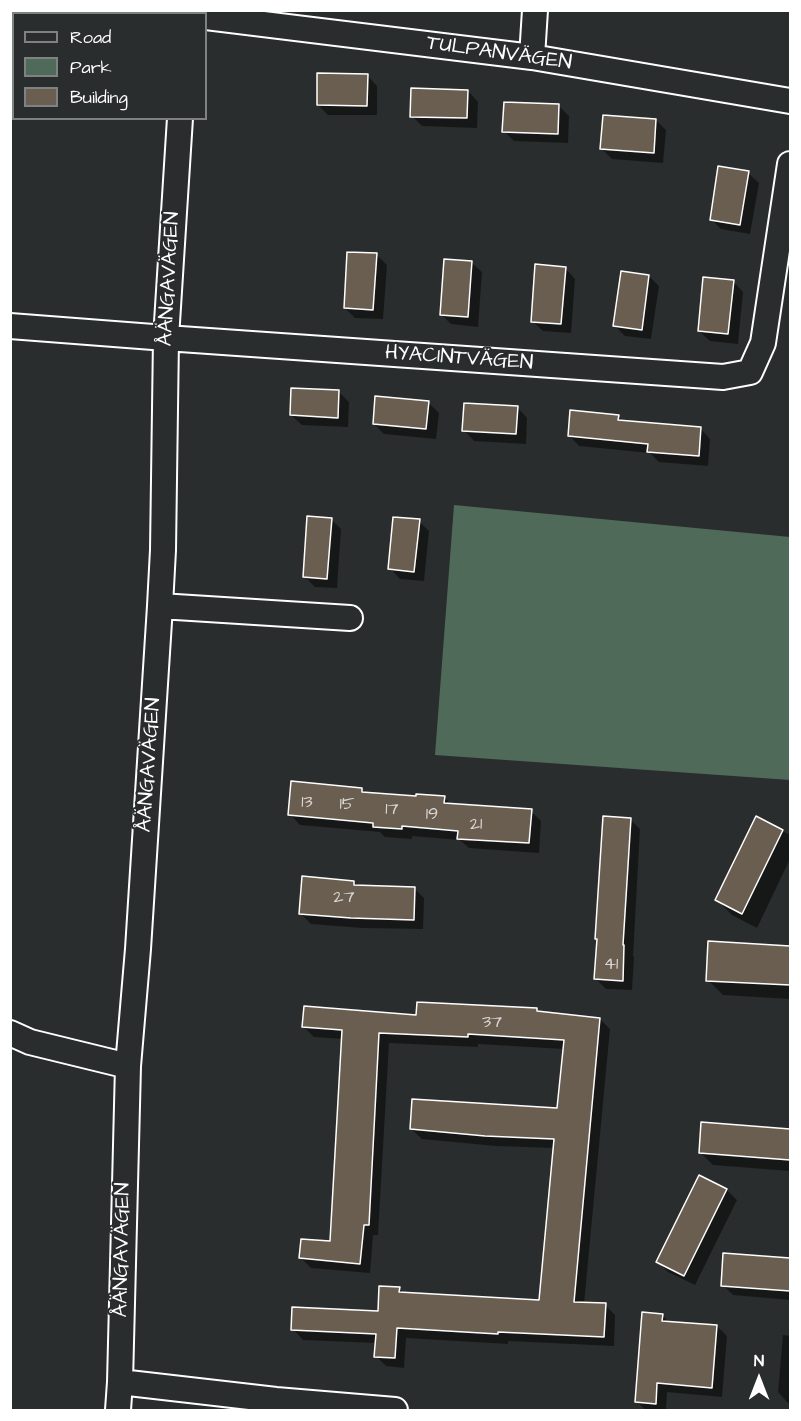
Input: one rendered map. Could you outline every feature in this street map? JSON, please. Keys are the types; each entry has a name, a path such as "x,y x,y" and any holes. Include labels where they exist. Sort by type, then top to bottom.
{"street":[{"path":"532,57 536,10"},
{"name":"TULPANVÄGEN","path":"207,17 532,57 790,101"},
{"name":"ÅÄNGAVÄGEN","path":"118,1410 128,1066 138,949 160,606 166,338 180,120"},
{"name":"HYACINTVÄGEN","path":"10,326 723,377 750,372 763,343 790,164"},
{"path":"160,606 350,618"},
{"path":"10,1033 30,1042 128,1066"},
{"path":"120,1382 276,1400 395,1410"}],"green space":[{"path":"454,505 790,537 790,780 435,755"}],"building":[{"path":"317,73 368,74 367,106 317,105"},
{"path":"411,88 468,90 467,118 410,117"},
{"path":"504,102 559,104 558,134 502,132"},
{"path":"603,115 656,119 654,153 600,149"},
{"path":"718,166 749,171 740,225 710,220"},
{"path":"347,252 377,253 373,310 344,308"},
{"path":"444,259 472,261 468,317 440,315"},
{"path":"535,264 566,267 561,324 531,322"},
{"path":"621,271 649,275 642,330 613,326"},
{"path":"703,277 734,280 728,334 698,331"},
{"path":"291,388 339,390 338,418 290,415"},
{"path":"375,396 429,401 426,429 373,424"},
{"path":"464,403 518,406 516,434 462,431"},
{"path":"570,410 619,415 618,420 701,427 699,456 647,452 648,444 568,436"},
{"path":"307,516 332,518 327,579 303,577"},
{"path":"393,517 420,519 414,572 388,569"},
{"path":"291,781 362,788 362,792 445,796 444,803 532,809 529,843 457,839 458,831 402,826 402,829 373,827 373,823 288,815"},
{"path":"603,816 631,818 623,981 594,979"},
{"path":"756,816 783,830 742,914 715,900"},
{"path":"302,876 354,881 354,885 415,887 414,920 299,914"},
{"path":"708,941 790,946 790,985 706,981"},
{"path":"417,1002 537,1008 537,1011 600,1018 574,1302 606,1303 604,1337 397,1328 395,1358 374,1357 376,1334 291,1330 292,1307 378,1311 379,1286 400,1287 399,1292 539,1300 554,1139 410,1129 412,1099 557,1108 564,1040 468,1034 468,1037 379,1033 369,1225 364,1225 360,1264 299,1258 301,1239 330,1241 342,1030 302,1027 304,1006 416,1015"},
{"path":"701,1122 790,1129 790,1160 699,1153"},
{"path":"699,1175 727,1189 684,1276 656,1262"},
{"path":"723,1253 790,1258 790,1291 721,1286"},
{"path":"642,1312 663,1314 662,1321 717,1325 712,1388 657,1383 656,1404 635,1402"}]}
